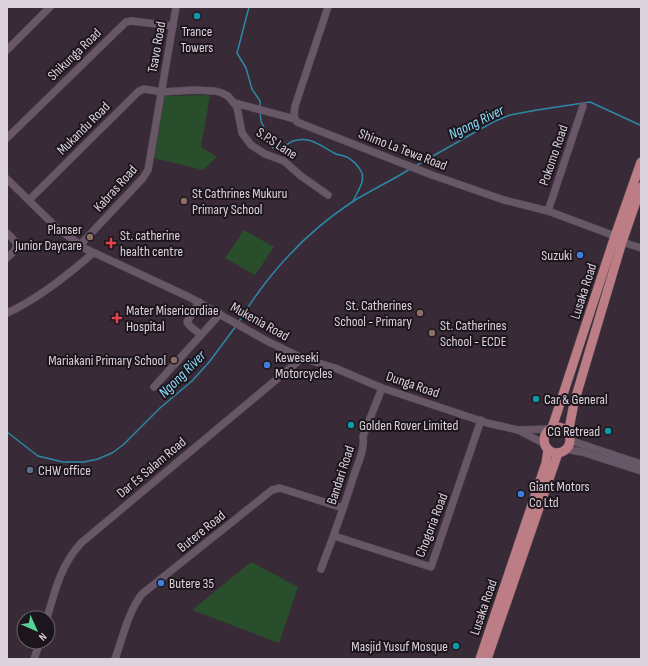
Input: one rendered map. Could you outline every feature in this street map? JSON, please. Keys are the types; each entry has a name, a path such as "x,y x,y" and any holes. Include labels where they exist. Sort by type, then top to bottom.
{"main road":[{"name":"Lusaka Road","path":"569,437 574,403 641,162"},
{"name":"Lusaka Road","path":"551,429 619,239 641,187"},
{"path":"562,428 569,437 568,446 562,451 554,452 546,447 545,436 551,429 562,428"},
{"name":"Lusaka Road","path":"480,659 543,470 546,447"},
{"name":"Lusaka Road","path":"487,659 562,451"}],"street":[{"path":"7,50 50,7"},
{"name":"Tsavo Road","path":"162,92 176,7"},
{"path":"295,119 295,106 328,7"},
{"name":"Shikunga Road","path":"7,138 126,22 132,21 173,26"},
{"name":"Mukandu Road","path":"29,200 139,91 144,89 162,92"},
{"path":"162,92 215,91 228,96 234,103"},
{"name":"Kabras Road","path":"80,245 146,174 162,92"},
{"name":"Shimo La Tewa Road","path":"234,103 295,119 297,122 432,176 504,200 548,211 619,239"},
{"name":"S.P.S Lane","path":"234,103 239,113 242,133 251,145 265,154 284,161 301,176 328,195"},
{"name":"Pokomo Road","path":"548,211 583,106"},
{"name":"Mukenia Road","path":"7,179 57,228 93,253 199,302 267,341 302,358"},
{"path":"7,233 16,241 17,245 16,250 7,258"},
{"path":"619,239 641,248"},
{"path":"7,313 18,308 93,253"},
{"path":"199,302 187,322 201,335"},
{"path":"154,387 220,314"},
{"name":"Dunga Road","path":"302,358 335,368 382,388 481,420 518,430 546,447"},
{"name":"Dar Es Salam Road","path":"49,610 65,564 72,552 81,543 302,358"},
{"name":"Bandari Road","path":"321,570 334,536 364,443 363,436 382,388"},
{"name":"Chogoria Road","path":"334,536 431,567 481,420"},
{"name":"Dunga Road","path":"518,430 551,429"},
{"path":"569,437 641,464"},
{"path":"562,451 582,452 641,471"},
{"name":"Butere Road","path":"115,659 134,607 142,594 272,490 280,488 343,508"}],"green space":[{"path":"210,95 201,147 217,157 203,170 154,158 165,96"},
{"path":"244,230 274,247 255,275 225,258"},
{"path":"251,562 298,587 279,643 192,610"}],"waterway":[{"name":"Ngong River","path":"249,7 237,53 246,68 252,89 260,101 260,108"},
{"name":"Ngong River","path":"417,165 493,122 510,115 537,110 590,102 640,125"},
{"name":"Ngong River","path":"260,112 261,121 273,148 287,145 293,141 305,140 316,143 336,154 347,157 354,163 361,170 363,177 353,202"},
{"name":"Ngong River","path":"238,323 249,305 274,272 318,227 352,202 410,169"},
{"name":"Ngong River","path":"7,432 38,456 63,462 84,462 98,459 112,453 123,445 160,408 192,381 210,361 236,326"}],"place":[{"name":"Trance Towers","path":"197,16"},
{"name":"St Cathrines Mukuru Primary School","path":"184,201"},
{"name":"Planser Junior Daycare","path":"90,237"},
{"name":"St. catherine health centre","path":"111,243"},
{"name":"Suzuki","path":"580,255"},
{"name":"St. Catherines School - Primary","path":"420,313"},
{"name":"Mater Misericordiae Hospital","path":"117,318"},
{"name":"St. Catherines School - ECDE","path":"432,333"},
{"name":"Mariakani Primary School","path":"174,360"},
{"name":"Keweseki Motorcycles","path":"267,365"},
{"name":"Car & General","path":"536,399"},
{"name":"Golden Rover Limited","path":"351,425"},
{"name":"CG Retread","path":"608,431"},
{"name":"CHW office","path":"30,470"},
{"name":"Giant Motors Co Ltd","path":"521,494"},
{"name":"Butere 35","path":"161,583"},
{"name":"Masjid Yusuf Mosque","path":"456,646"}]}
